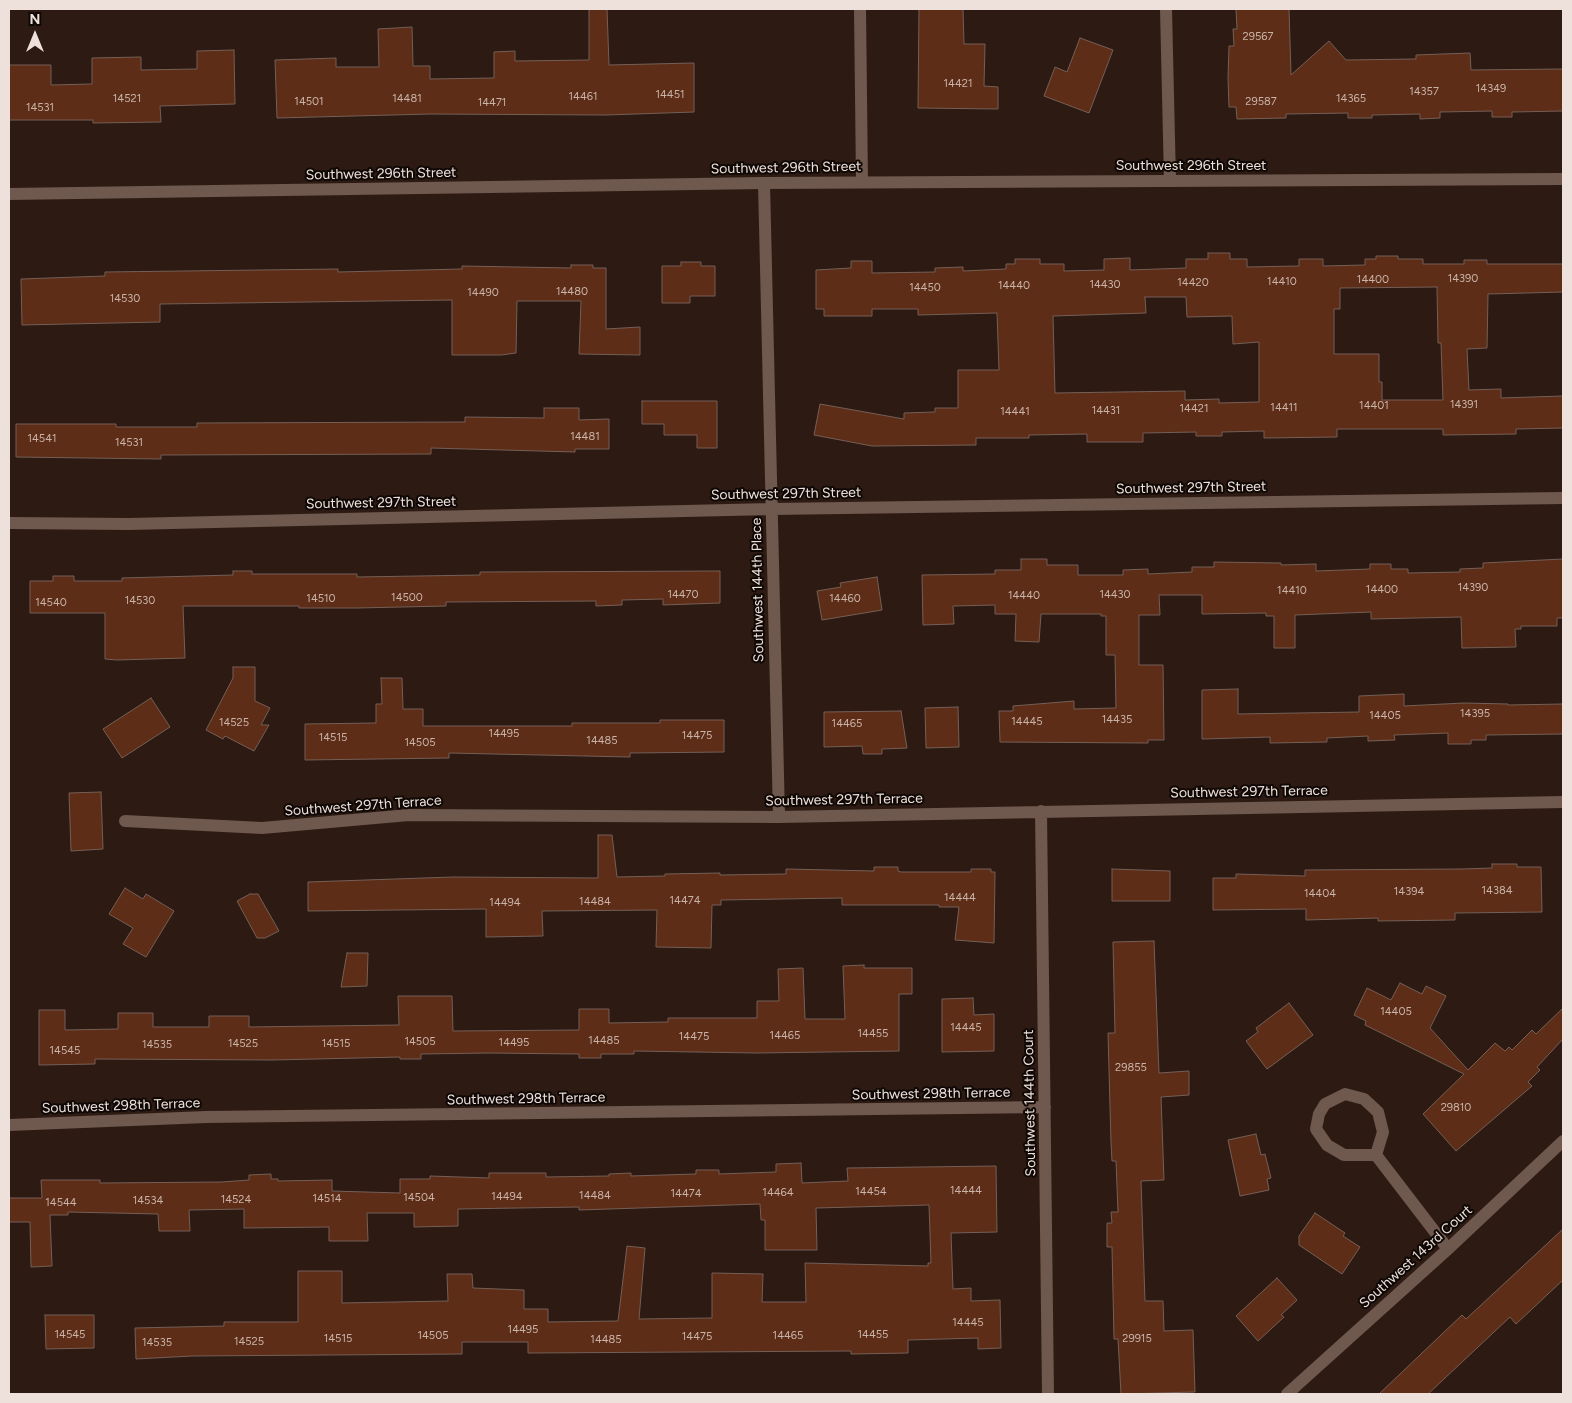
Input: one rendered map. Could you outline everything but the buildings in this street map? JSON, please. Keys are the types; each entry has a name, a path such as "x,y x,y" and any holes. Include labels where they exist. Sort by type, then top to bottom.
{"street":[{"path":"860,9 862,182"},
{"path":"1166,9 1170,181"},
{"name":"Southwest 296th Street","path":"9,194 862,182 1563,179"},
{"name":"Southwest 144th Place","path":"764,183 779,817"},
{"name":"Southwest 297th Street","path":"9,524 129,524 771,509 1563,498"},
{"name":"Southwest 297th Terrace","path":"126,820 262,828 409,815 779,817 1041,810 1563,802"},
{"name":"Southwest 144th Court","path":"1041,810 1048,1394"},
{"path":"1345,1094 1364,1099 1378,1112 1383,1132 1376,1155 1344,1155 1327,1145 1316,1129 1319,1114 1326,1104 1345,1094"},
{"name":"Southwest 298th Terrace","path":"9,1125 206,1117 1045,1107"},
{"name":"Southwest 143rd Court","path":"1287,1394 1448,1249 1563,1141"},
{"path":"1376,1155 1448,1249"}]}
